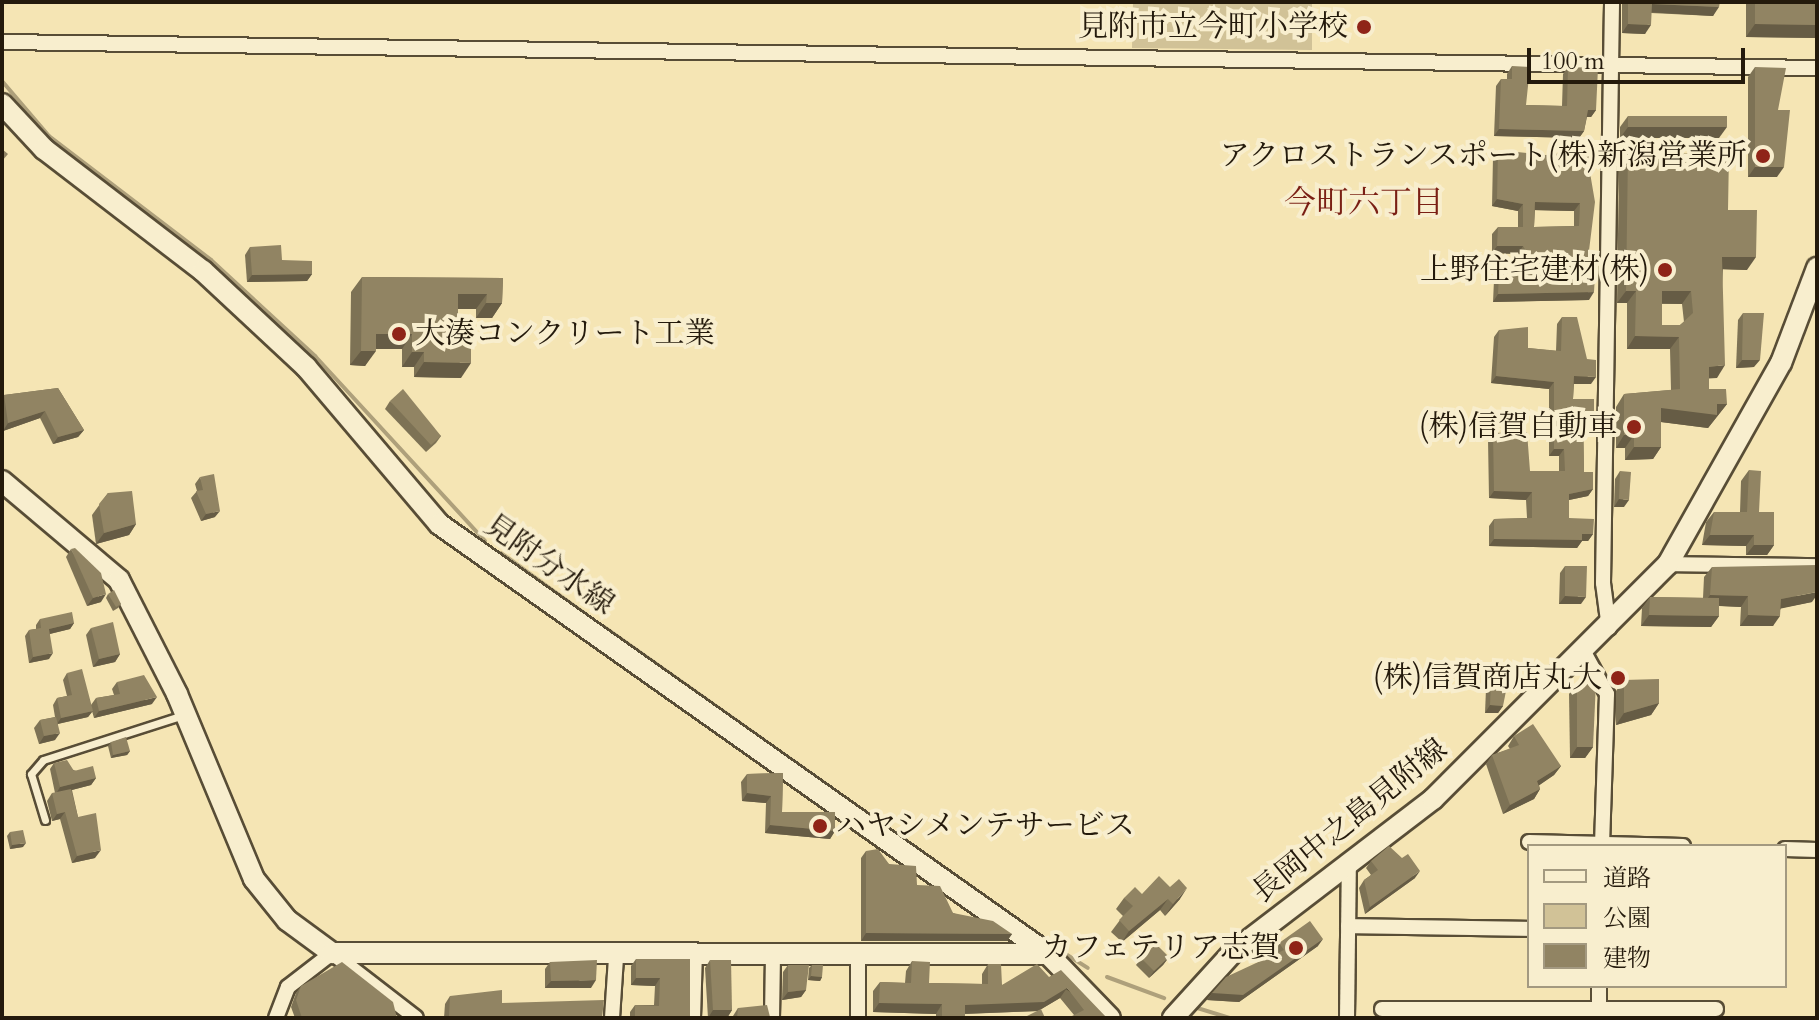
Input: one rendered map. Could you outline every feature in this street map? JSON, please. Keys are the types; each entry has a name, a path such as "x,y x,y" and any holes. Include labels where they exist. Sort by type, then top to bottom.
{"main road":[{"name":"見附分水線","path":"2,104 44,149 153,229 277,339 439,524 1048,954 1110,1018"},
{"name":"長岡中之島見附線","path":"1173,1018 1233,952 1433,799 1609,628 1668,564 1781,363 1817,268"},
{"path":"2,481 119,580 185,714 254,879 287,920 332,953 529,950 616,957 695,952 1048,954"}],"street":[{"path":"1609,628 1603,583 1612,2"},
{"path":"2,42 1817,68"},
{"path":"1668,564 1817,566"},
{"path":"1584,652 1607,694 1602,844"},
{"path":"1529,842 1578,844"},
{"path":"1787,849 1817,850"},
{"path":"1347,1018 1349,862"},
{"path":"1348,926 1527,929"},
{"path":"693,1018 695,952"},
{"path":"276,1018 288,987 332,953 416,1018"},
{"path":"858,953 858,1018"},
{"path":"772,1018 773,954"},
{"path":"612,1018 616,957"},
{"path":"1599,988 1599,1012"},
{"path":"1382,1009 1599,1012 1716,1009"}],"lane":[{"path":"45,820 31,774 43,760 185,714"}],"green space":[{"path":"1133,2 1312,2 1312,50 1132,48"}],"building":[{"path":"1628,2 1720,2 1719,7 1652,4 1651,25 1628,24"},
{"path":"1755,2 1817,2 1817,25 1755,24"},
{"path":"1512,66 1530,67 1526,105 1567,106 1568,67 1598,68 1596,110 1588,110 1584,131 1499,129 1501,79 1512,79"},
{"path":"1755,67 1786,68 1778,110 1790,110 1784,167 1755,167"},
{"path":"1628,116 1727,116 1727,127 1628,127"},
{"path":"1598,148 1598,161 1588,161 1595,202 1586,275 1595,275 1594,292 1498,294 1499,273 1528,270 1529,256 1523,246 1497,246 1498,227 1523,227 1523,204 1497,199 1498,150 1546,155","holes":["1535,202 1580,203 1579,226 1534,227"]},
{"path":"1628,153 1729,154 1728,210 1757,210 1756,257 1722,257 1725,365 1709,367 1709,389 1726,389 1727,404 1717,404 1717,415 1661,408 1661,447 1634,447 1634,435 1624,435 1624,394 1680,389 1679,337 1635,336 1636,291 1626,291","holes":["1662,291 1691,291 1693,313 1680,325 1662,325"]},
{"path":"281,245 282,260 312,261 312,274 252,275 250,247"},
{"name":"大湊コンクリート工業","path":"362,277 503,278 502,303 486,303 487,294 458,294 458,339 471,339 471,363 424,362 424,352 412,352 412,334 376,334 376,351 361,351"},
{"path":"1743,313 1764,313 1760,360 1742,360"},
{"path":"1562,317 1577,317 1587,359 1596,360 1596,377 1574,376 1573,399 1594,399 1594,411 1583,411 1584,472 1593,472 1593,489 1569,494 1569,518 1594,519 1593,534 1582,534 1582,540 1494,539 1494,519 1532,518 1532,492 1494,491 1493,433 1527,432 1530,471 1565,471 1564,449 1554,449 1554,382 1496,376 1499,330 1528,327 1528,348 1561,351"},
{"path":"58,388 84,430 58,437 45,411 8,423 4,395"},
{"path":"403,389 441,436 431,445 390,401"},
{"path":"1749,470 1761,471 1759,512 1774,512 1774,545 1754,545 1754,535 1710,535 1714,512 1747,512"},
{"path":"1620,471 1631,472 1629,500 1619,499"},
{"path":"214,474 220,511 206,514 196,491 203,490 200,477"},
{"path":"132,491 136,524 104,533 99,504 108,493"},
{"path":"75,548 101,573 106,594 93,598 71,549"},
{"path":"1817,565 1817,592 1781,599 1780,616 1748,615 1748,596 1710,595 1712,567"},
{"path":"1565,566 1587,566 1586,597 1565,596"},
{"path":"114,590 121,604 116,607 108,594"},
{"path":"1650,597 1719,598 1719,616 1649,615"},
{"path":"72,612 74,623 49,629 53,653 33,657 29,630 41,628 40,619"},
{"path":"113,622 120,654 99,659 91,628"},
{"path":"82,669 93,711 61,718 57,698 72,695 67,673"},
{"path":"144,675 157,697 99,711 96,698 120,694 117,682"},
{"path":"1659,679 1659,703 1624,713 1624,680"},
{"path":"1491,681 1508,681 1503,706 1490,705"},
{"path":"1596,682 1593,747 1577,747 1577,683"},
{"path":"56,717 60,733 44,736 40,720"},
{"path":"1533,724 1561,766 1537,781 1540,789 1510,805 1492,755 1519,745 1514,736"},
{"path":"126,737 130,751 113,755 111,742"},
{"path":"67,760 74,771 93,766 96,778 60,787 54,763"},
{"path":"783,773 782,812 835,812 835,831 770,825 771,796 747,793 747,774"},
{"path":"71,789 78,817 96,813 101,850 77,856 65,812 57,814 52,793"},
{"path":"23,830 26,843 12,845 10,832"},
{"path":"1389,846 1402,858 1408,854 1420,871 1370,907 1364,880 1378,870 1371,861"},
{"path":"878,849 889,864 916,866 917,885 940,886 953,913 993,921 1012,934 866,933 866,851"},
{"path":"1159,876 1170,887 1179,879 1187,888 1173,904 1168,899 1129,931 1119,920 1133,906 1124,898 1135,887 1142,894"},
{"path":"1310,921 1323,939 1243,995 1212,993 1226,977 1284,950 1279,943"},
{"path":"1156,944 1169,957 1154,971 1141,958"},
{"path":"636,959 690,959 690,1018 635,1018 635,1005 659,1006 660,978 636,978"},
{"path":"597,960 596,980 551,981 550,962"},
{"path":"710,960 731,960 732,1010 713,1010"},
{"path":"912,961 930,962 929,983 988,984 988,964 1001,964 1002,985 1037,964 1049,977 1061,970 1107,1018 1068,1018 1084,1010 1067,988 1044,1002 965,1005 965,1018 942,1018 942,1004 879,1003 880,982 911,983"},
{"path":"342,962 393,1002 397,1018 302,1018 296,1000 301,986"},
{"path":"788,965 809,965 806,990 788,992"},
{"path":"812,965 823,965 822,977 811,976"},
{"path":"502,990 502,1003 604,1000 602,1018 449,1016 450,996"},
{"path":"767,1005 770,1017 737,1018 738,1008"},
{"path":"1041,1009 1045,1018 1023,1018"}],"waterway":[{"path":"2,81 49,136 211,260 315,356 485,541"},
{"path":"501,553 587,615"},
{"path":"604,627 830,787"},
{"path":"1053,946 1088,968"},
{"path":"1107,977 1164,998"},
{"path":"1194,1007 1230,1018"}],"place":[{"name":"見附市立今町小学校","path":"1364,27"},
{"name":"アクロストランスポート(株)新潟営業所","path":"1763,156"},
{"name":"上野住宅建材(株)","path":"1665,270"},
{"name":"大湊コンクリート工業","path":"399,334"},
{"name":"(株)信賀自動車","path":"1634,427"},
{"name":"(株)信賀商店丸大","path":"1618,678"},
{"name":"ハヤシメンテサービス","path":"820,826"},
{"name":"カフェテリア志賀","path":"1296,948"}],"district":[{"name":"今町六丁目","path":"1364,203"}]}
